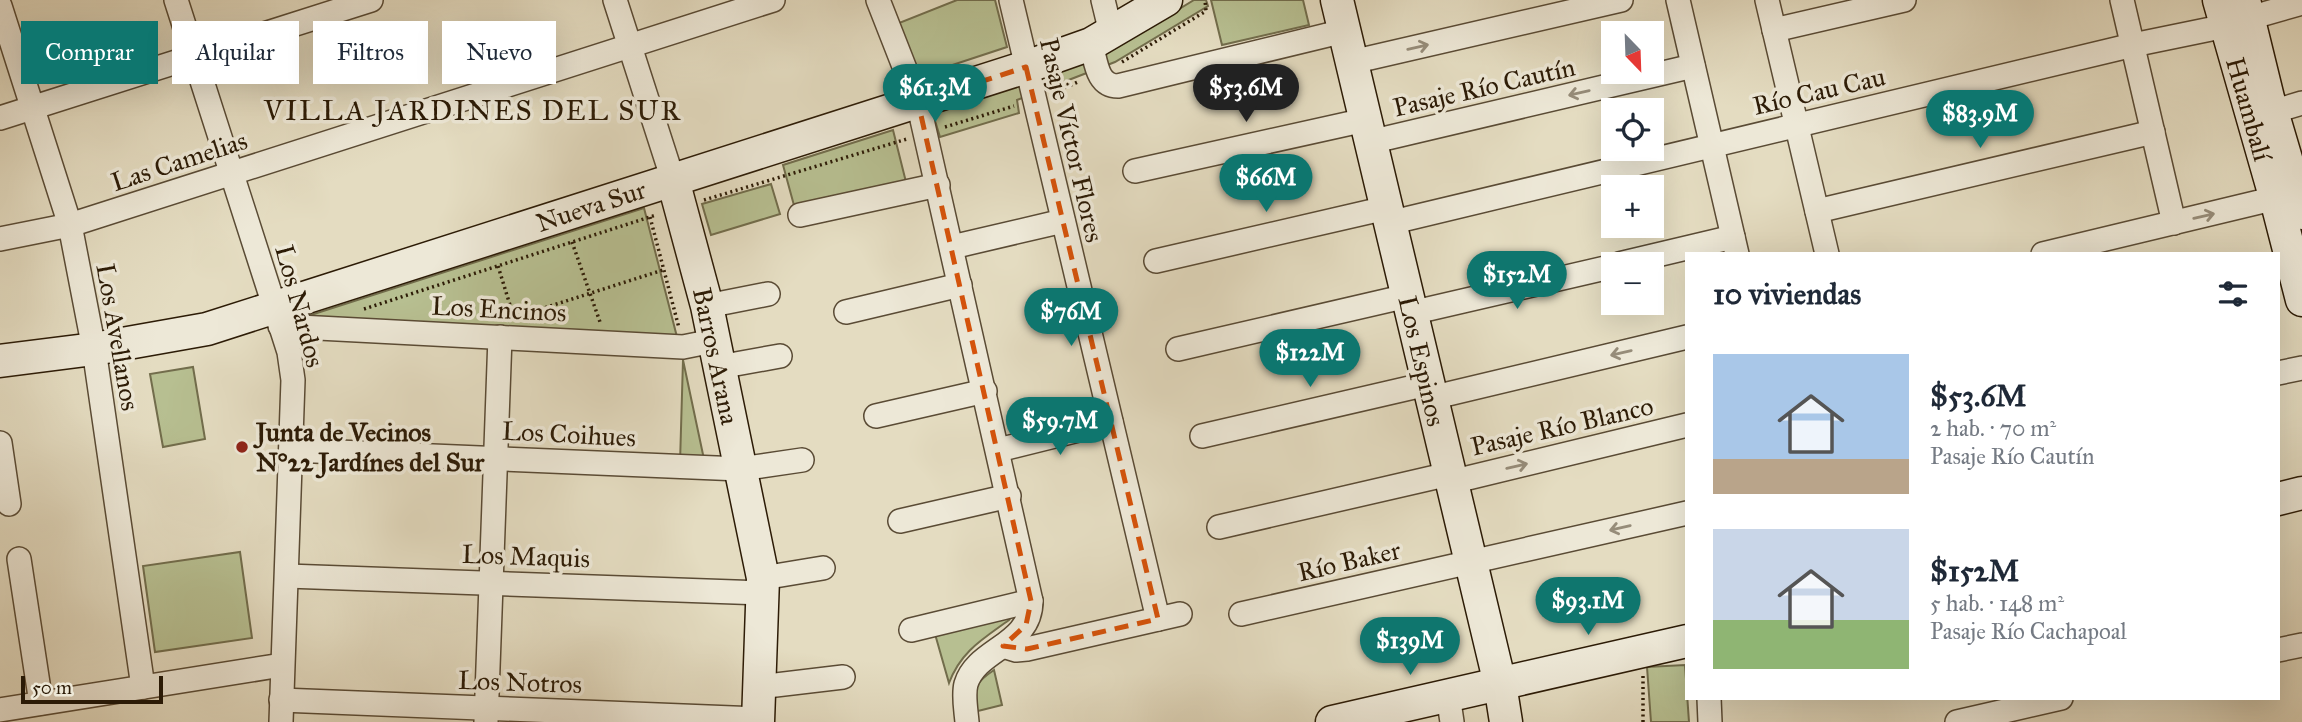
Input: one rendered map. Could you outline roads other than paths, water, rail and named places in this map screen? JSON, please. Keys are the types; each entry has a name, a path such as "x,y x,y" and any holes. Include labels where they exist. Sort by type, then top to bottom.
{"street":[{"name":"Los Nardos","path":"176,0 183,21"},
{"path":"299,23 371,0"},
{"name":"Barros Arana","path":"615,0 677,193 707,306 705,352 740,470 763,586 758,721"},
{"name":"Las Camelias","path":"0,239 70,225 773,0"},
{"path":"878,0 918,102 926,133 1031,601 1026,625 977,667 969,678 965,690 967,722"},
{"name":"Pasaje Víctor Flores","path":"1003,646 1016,650 1027,649 1169,616 1111,422 1010,0"},
{"path":"1103,0 1100,50 1106,84 1118,86 1344,31"},
{"name":"Nueva Sur","path":"0,361 94,349 277,317 677,193 918,102 1026,67 1100,50 1166,0"},
{"name":"Los Espinos","path":"1337,0 1500,684 1506,722"},
{"path":"1352,62 1621,0"},
{"path":"1678,0 1735,246 1696,252"},
{"path":"1767,0 1827,252"},
{"path":"1774,30 1904,0"},
{"path":"2122,0 2174,223"},
{"name":"Río Cau Cau","path":"1156,261 1387,216 1712,146 2133,45 2234,11 2302,2"},
{"name":"Los Avellanos","path":"0,6 70,225 94,349 143,687"},
{"name":"Huambalí","path":"2234,11 2287,107 2294,201 2292,287"},
{"name":"Huambalí","path":"2234,11 2294,201"},
{"path":"0,118 172,64"},
{"name":"Pasaje Río Cautín","path":"1135,171 1368,131 1693,66"},
{"name":"Los Nardos","path":"203,84 289,352 293,380 281,711"},
{"path":"1817,211 2153,132"},
{"path":"800,215 938,184"},
{"path":"2051,252 2174,223 2294,201"},
{"path":"952,247 1063,221"},
{"path":"1664,257 1685,254"},
{"path":"1178,349 1601,268"},
{"path":"846,312 960,285"},
{"path":"707,306 768,294"},
{"name":"Los Encinos","path":"277,317 509,331 607,343 780,356"},
{"path":"486,715 495,459 509,331"},
{"path":"1202,436 1685,337"},
{"path":"2280,373 2302,368"},
{"path":"876,416 985,391"},
{"path":"998,450 1111,422"},
{"name":"Pasaje Río Blanco","path":"1219,527 1685,425"},
{"path":"0,443 9,504"},
{"name":"Los Coihues","path":"290,450 740,470 802,460"},
{"path":"2280,498 2302,493"},
{"path":"900,521 1009,496"},
{"name":"Río Baker","path":"1241,614 1685,513"},
{"path":"19,559 41,703"},
{"name":"Los Maquis","path":"287,576 491,583 763,586 823,568"},
{"path":"911,630 1031,601"},
{"path":"1332,722 1450,709 1500,684 1685,641"},
{"path":"2280,650 2302,645"},
{"path":"0,710 282,665"},
{"path":"759,687 843,677"},
{"path":"1709,700 1710,722"},
{"path":"1956,722 2029,709 2055,700"},
{"name":"Los Notros","path":"281,711 758,721"}],"place":[{"name":"Junta de Vecinos N°22 Jardínes del Sur","path":"242,447"}],"district":[{"name":"VILLA JARDINES DEL SUR","path":"473,110"}]}
